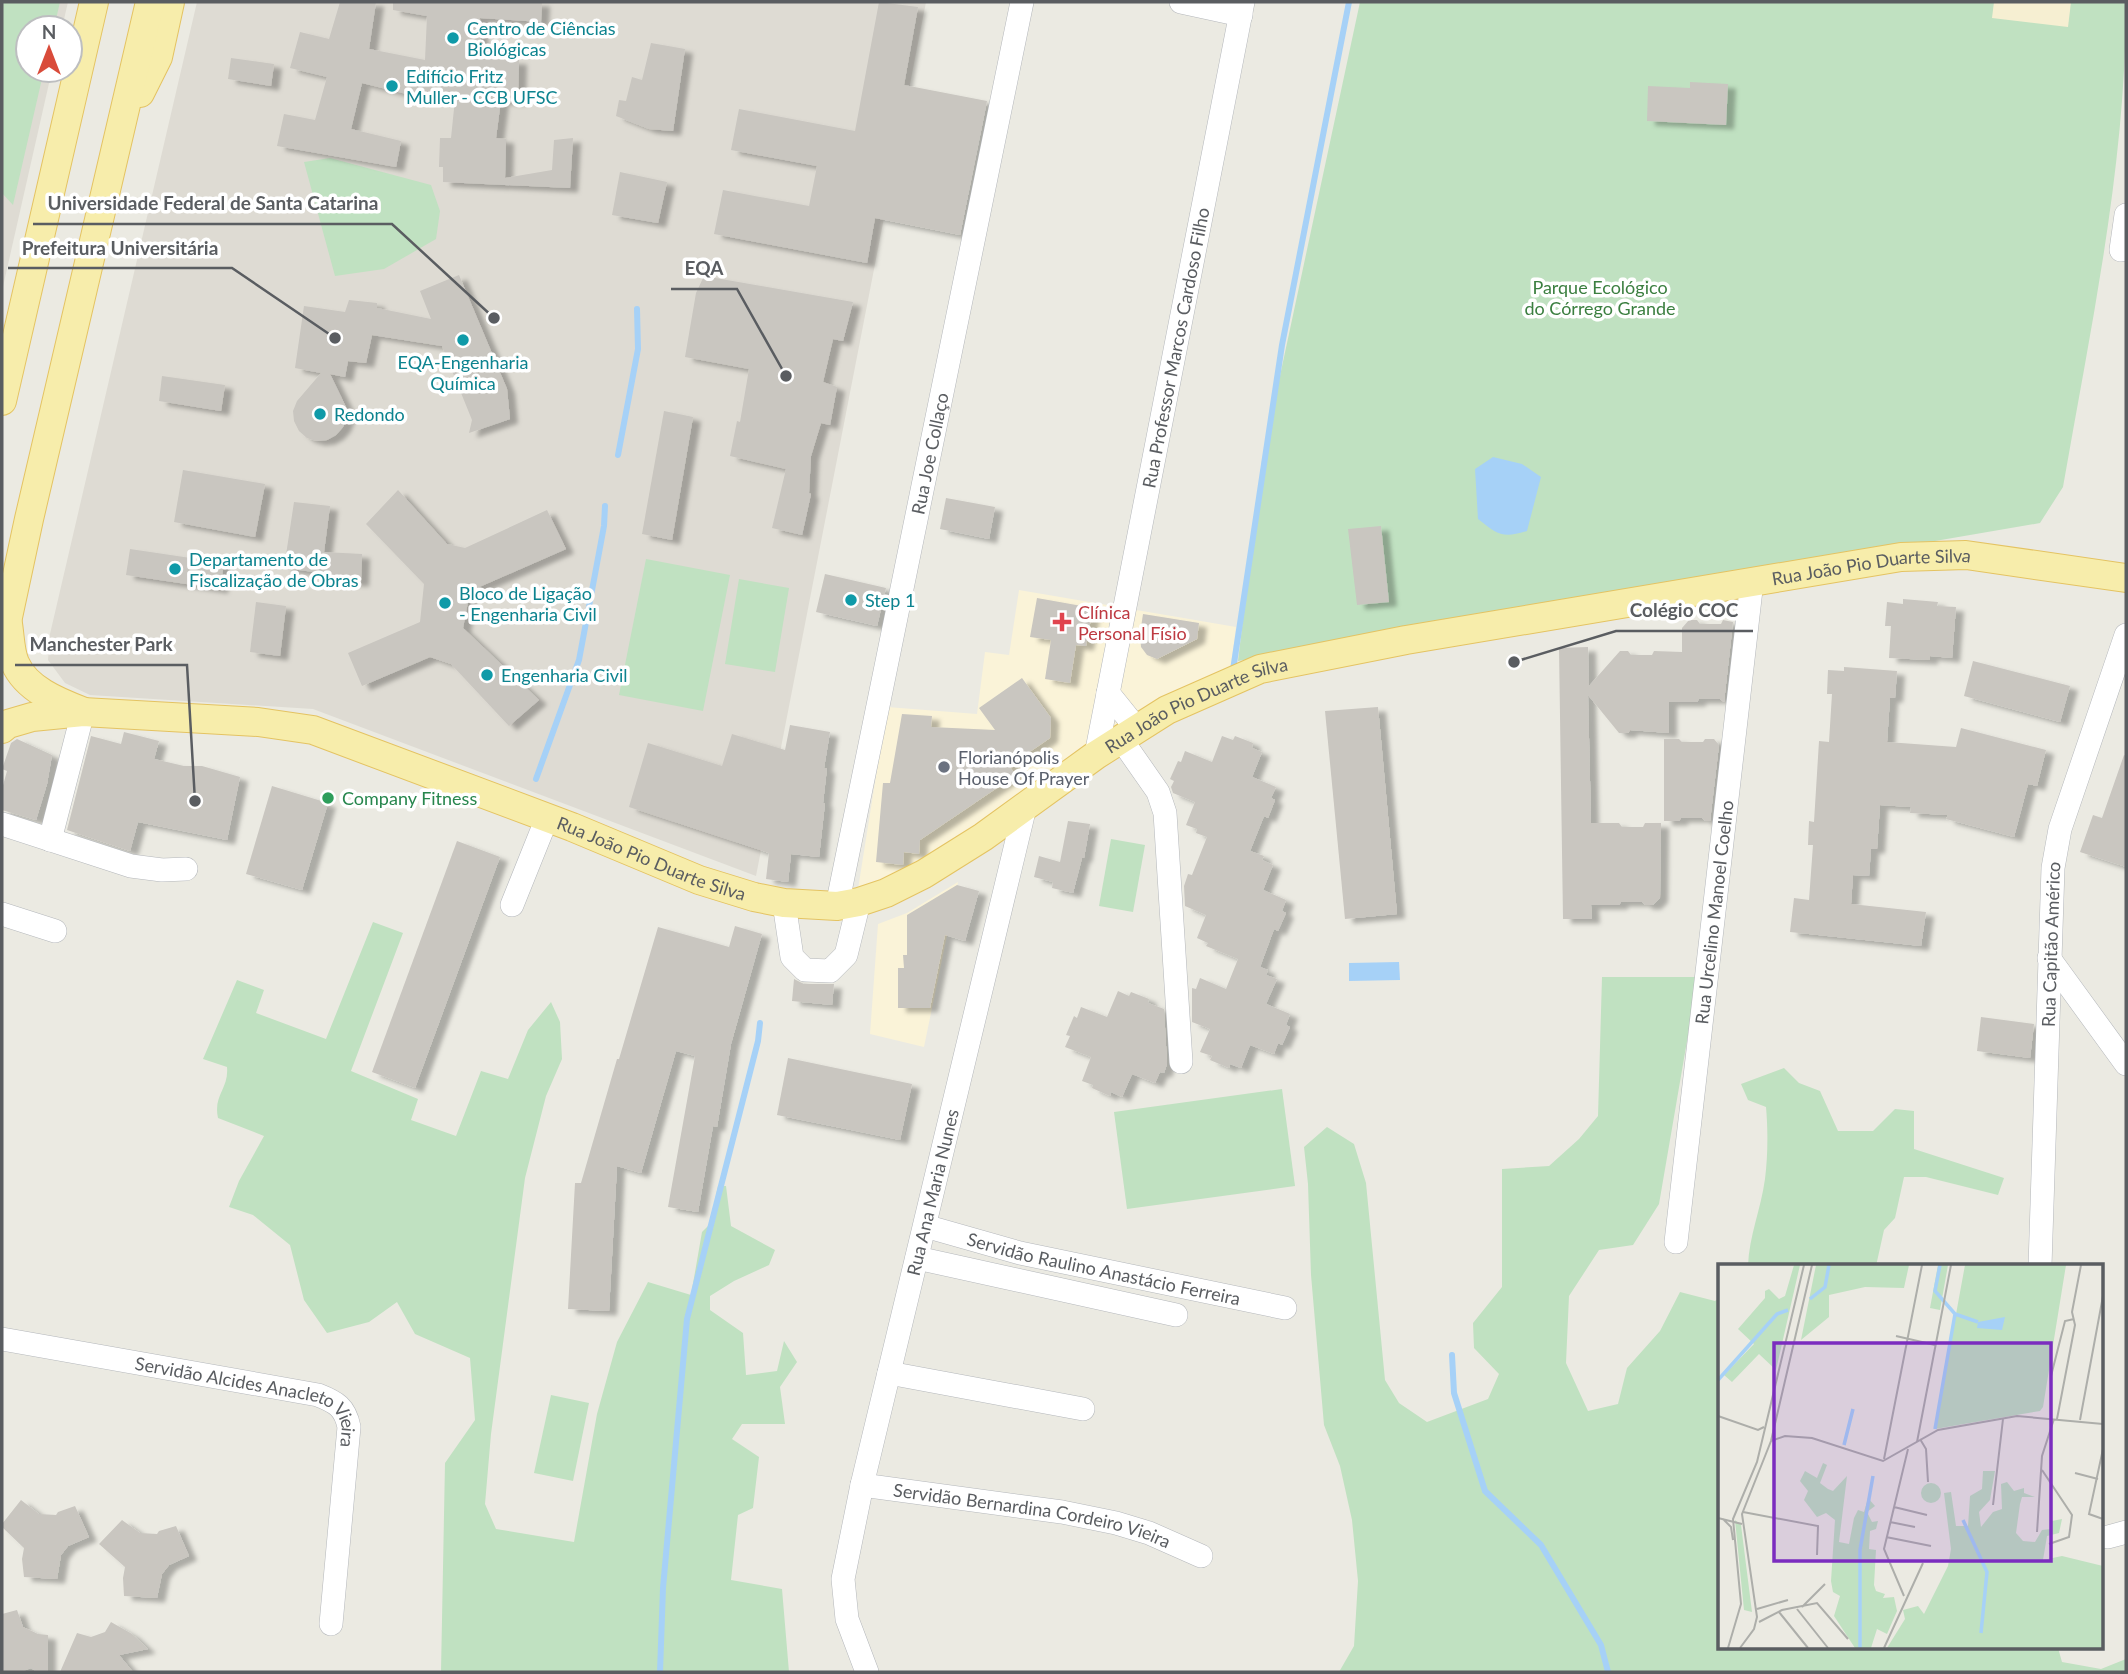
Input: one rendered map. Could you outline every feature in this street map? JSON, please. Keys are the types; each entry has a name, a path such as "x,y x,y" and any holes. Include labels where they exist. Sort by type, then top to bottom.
{"main road":[{"path":"2,401 94,2"},
{"name":"Rua João Pio Duarte Silva","path":"83,712 52,699 21,673 14,663 5,633 29,519 150,2"},
{"path":"122,122 148,80 158,57 170,2"},
{"name":"Rua João Pio Duarte Silva","path":"2,729 8,724 32,718 83,712 258,722 313,730 547,818 699,880 784,903 848,904 886,893 924,874 1026,807 1096,755 1167,710 1260,669 1406,640 1865,562 1934,555 2007,560 2126,578"}],"street":[{"name":"Rua Joe Collaço","path":"784,903 792,957 805,970 830,971 846,955 848,904 1022,2"},
{"path":"1181,2 1242,8"},
{"name":"Rua Professor Marcos Cardoso Filho","path":"1096,755 1242,8"},
{"path":"2121,250 2126,215"},
{"name":"Rua Urcelino Manoel Coelho","path":"1676,1242 1752,581"},
{"name":"Rua Capitão Américo","path":"2040,1264 2052,881 2060,829 2126,635"},
{"path":"1108,693 1158,792 1165,813 1181,1062"},
{"path":"50,840 83,712"},
{"name":"Rua Ana Maria Nunes","path":"867,1672 847,1619 843,1578 862,1485 1026,807"},
{"path":"512,905 547,818"},
{"path":"2,824 131,866 162,870 186,869"},
{"path":"2,914 55,931"},
{"path":"2049,958 2126,1065"},
{"name":"Servidão Raulino Anastácio Ferreira","path":"925,1227 1020,1253 1284,1308"},
{"path":"917,1258 1176,1315"},
{"name":"Servidão Alcides Anacleto Vieira","path":"2,1339 318,1395 335,1402 346,1412 349,1427 331,1624"},
{"path":"889,1373 1083,1409"},
{"name":"Servidão Bernardina Cordeiro Vieira","path":"862,1485 1062,1512 1116,1523 1149,1533 1201,1556"}],"shaded area":[{"path":"2,2 68,2 65,14 14,14 14,84 49,84 2,291"},
{"path":"197,2 926,2 756,876 313,709 90,695 65,683 48,660 50,634"},
{"path":"1019,590 1236,627 1231,665 1142,716 913,867 858,889 887,707 977,714 985,652 1009,655"},
{"path":"958,882 924,1047 870,1034 878,924 907,913"}],"green space":[{"path":"2,2 60,2 57,14 14,14 14,84 41,84 13,205 2,193"},
{"name":"Parque Ecológico do Córrego Grande","path":"1360,2 2126,2 2120,124 2095,306 2063,487 2040,523 1238,661 1262,460"},
{"path":"330,158 431,185 440,211 436,239 384,269 335,276 304,162"},
{"path":"646,559 730,575 703,711 619,695"},
{"path":"739,579 789,588 775,672 725,664"},
{"path":"1111,839 1145,845 1133,912 1099,906"},
{"path":"373,922 403,933 351,1071 418,1099 411,1120 456,1136 481,1071 508,1079 528,1030 551,1002 560,1022 562,1059 546,1096 525,1178 491,1434 485,1504 496,1529 574,1542 597,1414 617,1342 648,1282 691,1295 702,1232 710,1224 718,1186 726,1186 731,1226 775,1250 769,1265 734,1281 710,1296 710,1310 743,1333 746,1375 777,1371 784,1341 797,1362 780,1387 785,1424 742,1424 732,1439 759,1457 753,1508 738,1515 731,1580 782,1589 789,1672 441,1672 445,1463 475,1420 470,1358 415,1334 397,1302 369,1322 327,1333 304,1300 290,1245 253,1215 229,1207 239,1181 264,1136 218,1118 218,1103 226,1081 227,1067 203,1059 237,980 264,990 256,1013 326,1039"},
{"path":"1602,977 1698,977 1659,1204 1633,1245 1599,1250 1569,1296 1566,1363 1588,1411 1618,1404 1627,1368 1660,1331 1680,1292 1715,1301 1718,1299 1718,1650 2059,1650 2062,1662 2101,1669 2126,1659 2126,1672 1339,1672 1354,1646 1358,1581 1352,1520 1340,1466 1324,1425 1311,1275 1304,1147 1327,1127 1354,1144 1366,1183 1385,1380 1399,1403 1427,1422 1488,1399 1499,1374 1474,1348 1473,1323 1502,1287 1502,1169 1549,1166 1579,1139 1598,1116"},
{"path":"1784,1068 1799,1083 1820,1091 1838,1131 1873,1131 1895,1109 1914,1111 1914,1149 2004,1178 1998,1195 1926,1177 1904,1177 1895,1218 1884,1230 1876,1264 1748,1264 1765,1179 1767,1125 1766,1107 1748,1100 1741,1084"},
{"path":"1282,1089 1295,1186 1127,1209 1114,1112"},
{"path":"551,1395 589,1403 573,1481 534,1473"}],"sand":[{"path":"1994,2 2071,2 2068,27 1992,18"}],"water":[{"path":"1493,457 1522,464 1541,477 1527,531 1511,535 1500,534 1478,519 1475,469"},
{"path":"1399,962 1400,980 1349,981 1349,963"}],"building":[{"path":"340,2 376,2 369,49 425,60 427,16 393,10 393,2 542,2 541,22 480,18 481,59 519,60 518,101 501,100 496,138 506,139 505,178 552,170 554,140 573,138 570,188 443,182 443,167 439,167 440,138 451,138 455,99 419,97 362,83 351,129 401,141 396,167 277,146 284,114 315,120 327,77 290,68 300,32 329,39"},
{"path":"879,2 918,7 904,85 987,101 960,235 875,218 867,263 714,234 723,190 809,206 817,166 731,150 739,109 855,131"},
{"path":"651,43 685,49 673,131 649,129 616,116 619,100 626,101 632,77 642,80"},
{"path":"231,58 274,64 271,86 228,79"},
{"path":"1690,82 1728,84 1726,125 1647,121 1648,86 1690,88"},
{"path":"620,172 667,182 658,223 612,215"},
{"path":"459,275 507,389 510,419 469,433 472,420 442,346 372,335 366,363 348,361 345,377 330,374 346,407 347,417 343,427 327,440 317,441 307,438 299,431 293,411 297,401 321,373 295,368 304,306 345,312 349,300 377,303 377,308 431,319 420,291"},
{"path":"704,276 853,302 843,341 833,339 823,382 837,387 830,425 821,423 811,456 811,494 802,535 772,528 786,469 730,456 737,421 740,422 749,369 685,357 696,293"},
{"path":"162,376 225,385 221,411 159,401"},
{"path":"664,411 693,417 672,540 642,534"},
{"path":"183,470 265,484 255,537 174,522"},
{"path":"398,490 447,544 465,548 547,510 566,549 470,591 463,628 539,700 509,726 451,664 430,657 362,686 348,653 420,622 424,584 366,524"},
{"path":"946,498 995,507 989,539 940,529"},
{"path":"294,502 330,506 324,552 362,554 361,582 328,580 329,574 284,568"},
{"path":"1381,526 1389,602 1357,605 1348,529"},
{"name":"Departamento de Fiscalização de Obras","path":"130,549 224,563 220,589 126,575"},
{"name":"Step 1","path":"825,574 886,588 877,626 816,612"},
{"name":"Clínica Personal Físio","path":"1037,598 1093,608 1086,646 1076,645 1070,683 1045,679 1051,640 1030,637"},
{"path":"1903,599 1938,602 1937,606 1956,607 1952,658 1889,658 1891,626 1885,626 1887,602 1903,604"},
{"path":"256,602 286,606 280,656 250,652"},
{"path":"1143,614 1199,623 1197,639 1157,659 1147,655 1141,647"},
{"path":"1689,620 1697,620 1700,624 1721,624 1723,620 1733,622 1724,702 1720,699 1699,699 1697,702 1669,702 1669,733 1630,730 1628,733 1619,733 1588,695 1591,823 1619,823 1622,827 1643,827 1645,823 1661,823 1660,898 1653,905 1621,902 1619,905 1591,905 1592,919 1563,919 1559,648 1588,647 1589,686 1620,651 1628,651 1631,655 1652,655 1654,651 1682,652 1682,628"},
{"path":"1973,661 2070,686 2060,722 1964,696"},
{"path":"1844,667 1897,671 1895,698 1890,698 1887,742 1956,747 1961,728 2046,750 2037,786 2028,784 2014,837 1946,819 1948,815 1910,813 1911,807 1880,805 1877,849 1871,849 1869,876 1853,875 1851,904 1926,912 1921,946 1790,932 1794,898 1809,900 1813,845 1808,845 1809,821 1814,822 1819,741 1829,742 1832,694 1827,694 1828,670 1844,671"},
{"path":"1022,678 1051,718 1050,738 1009,766 1016,775 920,840 919,854 904,852 903,865 876,862 883,783 890,783 902,714 932,716 931,727 995,730 979,708"},
{"path":"1378,707 1397,914 1345,919 1325,711"},
{"path":"790,725 830,732 824,768 827,768 819,857 791,854 788,882 766,879 769,853 629,807 648,743 722,766 732,734 785,750"},
{"path":"124,732 159,741 154,759 184,766 202,766 240,777 227,840 138,822 130,851 67,830 91,736 121,744"},
{"path":"1222,736 1233,740 1235,736 1253,743 1252,748 1262,752 1252,777 1276,787 1271,798 1275,800 1268,818 1264,816 1250,851 1264,856 1262,860 1273,865 1263,890 1286,900 1282,911 1286,913 1278,931 1274,929 1260,967 1268,970 1266,975 1277,979 1266,1004 1290,1014 1286,1025 1290,1027 1282,1045 1278,1043 1274,1054 1250,1045 1241,1068 1230,1064 1229,1068 1210,1060 1212,1056 1200,1052 1210,1029 1192,1022 1192,988 1196,989 1200,978 1226,989 1238,959 1206,946 1208,943 1197,938 1206,915 1185,906 1184,886 1188,874 1192,875 1207,837 1186,825 1195,802 1173,793 1171,787 1174,781 1170,779 1185,751 1212,762"},
{"path":"17,739 52,755 36,820 2,810 2,789 7,771 2,769 11,743"},
{"path":"1664,739 1703,742 1705,739 1714,739 1719,745 1710,821 1702,818 1681,818 1679,821 1664,821"},
{"path":"2124,755 2126,867 2080,852 2093,815 2102,818"},
{"path":"272,786 328,803 302,890 246,874"},
{"path":"1068,821 1090,824 1084,858 1073,893 1052,888 1053,882 1034,877 1039,856 1060,862"},
{"path":"457,841 500,857 415,1088 372,1072"},
{"path":"957,885 979,891 965,941 945,935 930,1008 898,1008 898,968 904,968 903,955 907,955 907,915"},
{"path":"735,926 762,934 731,1044 717,1127 713,1126 698,1212 668,1207 695,1056 676,1051 641,1173 617,1166 609,1311 568,1309 575,1183 581,1183 658,927 729,947"},
{"path":"794,979 804,984 834,984 832,1005 792,1001"},
{"path":"1118,991 1129,996 1131,992 1149,999 1148,1003 1164,1009 1167,1064 1164,1073 1160,1072 1155,1083 1132,1074 1122,1097 1111,1092 1110,1096 1082,1081 1091,1057 1065,1047 1070,1036 1066,1035 1081,1007 1107,1017"},
{"path":"1981,1017 2034,1024 2030,1058 1977,1051"},
{"path":"788,1058 912,1084 900,1140 777,1115"},
{"path":"21,1500 39,1514 56,1515 75,1506 89,1537 68,1546 61,1555 57,1579 24,1577 24,1548 2,1527"},
{"path":"122,1520 140,1533 157,1534 176,1526 189,1556 169,1565 162,1574 157,1598 124,1596 125,1567 99,1544"},
{"path":"17,1610 23,1627 48,1635 48,1672 37,1672 31,1668 20,1672 2,1672 2,1614"},
{"path":"111,1622 132,1634 148,1649 119,1655 133,1672 60,1672 77,1633 91,1637 105,1632"}],"waterway":[{"path":"1233,670 1282,345 1349,2"},
{"path":"618,455 638,349 637,309"},
{"path":"536,779 579,660 604,526 605,506"},
{"path":"660,1672 663,1588 687,1319 758,1041 760,1023"},
{"path":"1452,1355 1454,1393 1485,1491 1541,1545 1601,1645 1608,1672"}],"place":[{"name":"Centro de Ciências Biológicas","path":"453,38"},
{"name":"Edifício Fritz Muller - CCB UFSC","path":"392,86"},
{"name":"Universidade Federal de Santa Catarina","path":"494,318"},
{"name":"Prefeitura Universitária","path":"335,338"},
{"name":"EQA-Engenharia Química","path":"463,340"},
{"name":"EQA","path":"786,376"},
{"name":"Redondo","path":"320,414"},
{"name":"Departamento de Fiscalização de Obras","path":"175,569"},
{"name":"Step 1","path":"851,600"},
{"name":"Bloco de Ligação - Engenharia Civil","path":"445,603"},
{"name":"Clínica Personal Físio","path":"1062,622"},
{"name":"Colégio COC","path":"1514,662"},
{"name":"Engenharia Civil","path":"487,675"},
{"name":"Florianópolis House Of Prayer","path":"944,767"},
{"name":"Company Fitness","path":"328,798"},
{"name":"Manchester Park","path":"195,801"}]}
